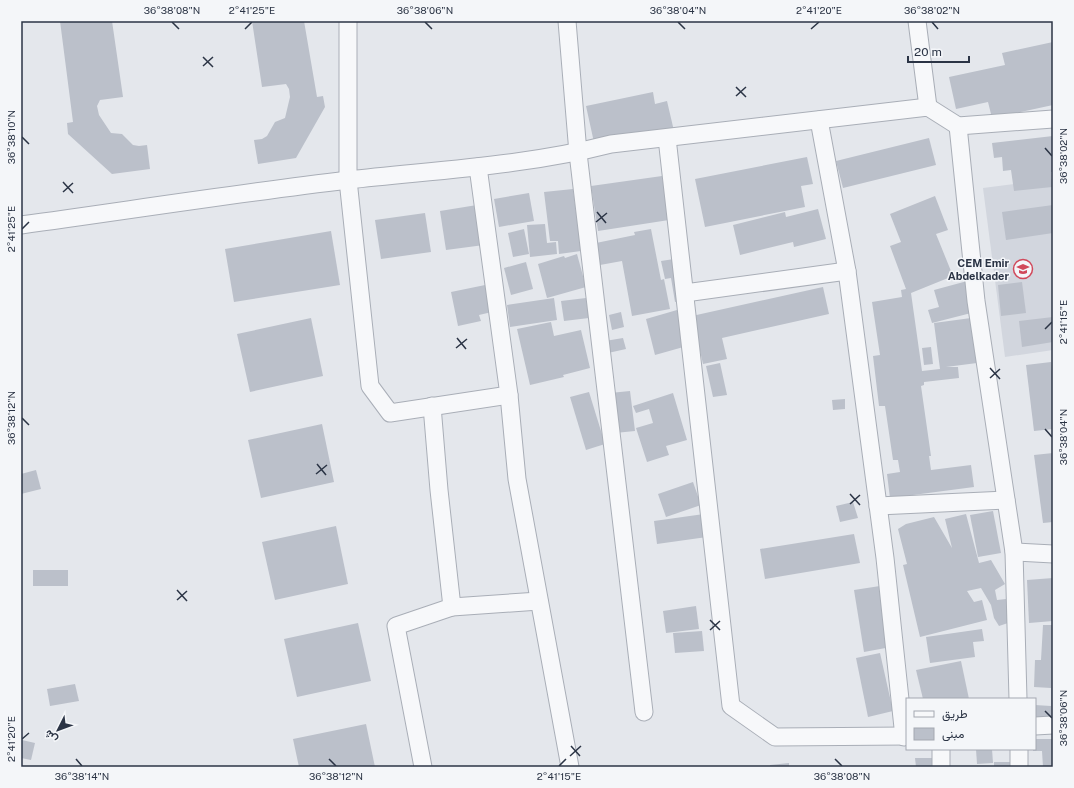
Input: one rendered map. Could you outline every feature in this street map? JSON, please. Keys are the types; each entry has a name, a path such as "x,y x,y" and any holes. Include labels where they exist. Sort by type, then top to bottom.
{"street":[{"path":"348,21 348,180 370,386 390,413 509,395"},
{"path":"567,21 578,153 644,712"},
{"path":"917,21 928,107"},
{"path":"21,225 348,180 478,167 578,153 612,144 928,107 958,126 1053,119"},
{"path":"667,138 731,706 775,737 906,737 885,558 847,271 819,120"},
{"path":"958,126 976,300 1014,552 1018,698"},
{"path":"478,167 509,395 518,479 570,767"},
{"path":"685,294 847,271"},
{"path":"432,406 439,490 452,607"},
{"path":"878,506 1006,500"},
{"path":"1014,552 1053,554"},
{"path":"423,767 396,626 452,607 539,601"},
{"path":"1036,726 1053,725"},
{"path":"941,750 941,767"},
{"path":"1019,750 1019,767"}],"shaded area":[{"name":"CEM Emir Abdelkader","path":"1053,179 1053,350 1005,357 983,188"}],"building":[{"path":"60,21 112,21 123,97 100,100 97,106 99,115 111,133 122,134 133,145 147,145 150,169 112,174 68,134 67,123 73,122"},
{"path":"252,21 304,21 317,97 323,96 325,107 296,158 258,164 254,140 262,139 267,136 275,122 285,118 290,97 289,89 286,84 262,87"},
{"path":"1053,42 1053,105 992,118 988,102 956,109 949,77 1005,65 1002,53"},
{"path":"653,92 655,104 667,101 674,131 595,147 586,106"},
{"path":"1053,136 1053,172 1051,172 1052,187 1014,191 1011,170 1003,171 1002,157 994,158 992,143"},
{"path":"929,138 936,165 843,188 836,161"},
{"path":"807,157 813,184 801,186 805,207 705,227 695,179"},
{"path":"662,176 669,220 598,231 591,186"},
{"path":"573,189 581,251 559,254 558,241 550,241 544,192"},
{"path":"529,193 534,221 499,227 494,199"},
{"path":"935,196 948,230 936,234 953,276 911,293 922,371 940,369 934,323 971,318 977,363 946,367 958,367 959,378 924,382 924,385 921,386 931,456 929,456 931,470 971,465 974,487 890,498 887,474 900,472 898,460 893,460 885,406 879,406 873,356 880,355 872,302 902,297 901,290 906,289 890,246 901,242 890,214"},
{"path":"477,205 484,245 446,250 440,211"},
{"path":"1053,205 1053,233 1006,240 1002,212"},
{"path":"818,209 826,239 794,247 793,242 740,255 733,225 785,212 786,217"},
{"path":"425,213 431,252 381,259 375,220"},
{"path":"545,224 547,243 556,242 557,254 530,257 527,225"},
{"path":"524,229 529,254 513,257 508,233"},
{"path":"651,229 661,280 664,279 670,309 632,316 622,261 600,265 596,243 635,235 634,232"},
{"path":"331,231 340,285 234,302 225,249"},
{"path":"577,254 586,287 547,298 538,264 564,256 565,258"},
{"path":"674,259 683,300 675,302 671,278 665,279 661,261"},
{"path":"526,262 533,289 511,295 504,268"},
{"path":"971,280 979,311 932,323 928,310 939,307 934,290"},
{"path":"1022,282 1026,313 1001,316 998,285"},
{"path":"490,284 496,311 479,315 481,321 458,326 451,292"},
{"path":"823,287 829,314 722,338 727,359 703,364 692,316"},
{"path":"554,298 557,320 510,327 507,305"},
{"path":"586,298 589,318 564,321 561,301"},
{"path":"677,310 687,346 655,355 646,319"},
{"path":"621,312 624,327 612,330 609,315"},
{"path":"1053,317 1053,342 1022,347 1019,321"},
{"path":"311,318 323,376 250,392 237,334"},
{"path":"551,322 554,336 581,330 590,368 563,375 564,377 530,385 517,329"},
{"path":"623,338 626,349 608,353 605,341"},
{"path":"931,347 933,364 924,365 922,348"},
{"path":"1051,362 1053,382 1053,429 1034,431 1026,365"},
{"path":"720,363 727,395 713,397 706,366"},
{"path":"630,391 635,431 615,433 610,393"},
{"path":"589,392 605,444 586,450 570,397"},
{"path":"673,393 687,440 666,446 669,455 647,462 636,428 653,423 649,409 636,413 633,406"},
{"path":"845,399 845,409 833,410 832,400"},
{"path":"322,424 334,482 261,498 248,440"},
{"path":"1053,453 1053,522 1043,523 1034,455"},
{"path":"36,470 41,489 21,494 21,474"},
{"path":"693,482 701,505 666,517 658,494"},
{"path":"853,502 858,518 840,522 836,506"},
{"path":"993,511 1001,553 978,557 970,515"},
{"path":"704,514 707,537 657,544 654,521"},
{"path":"966,514 979,563 991,560 1005,584 995,590 997,600 1006,599 1011,622 999,626 994,618 991,605 981,588 967,591 974,602 982,600 987,620 920,637 903,565 907,564 898,529 906,524 934,517 952,548 945,519"},
{"path":"336,526 348,584 275,600 262,542"},
{"path":"854,534 860,563 765,579 760,549"},
{"path":"33,570 68,570 68,586 33,586"},
{"path":"1053,578 1053,621 1029,623 1027,580"},
{"path":"880,586 891,647 864,652 854,590"},
{"path":"696,606 699,629 666,633 663,611"},
{"path":"358,623 371,681 297,697 284,639"},
{"path":"1043,625 1053,625 1053,723 1036,722 1036,705 1051,706 1051,688 1034,687 1035,660 1041,660"},
{"path":"982,629 984,641 973,642 975,657 930,663 926,637"},
{"path":"702,631 704,651 675,653 673,633"},
{"path":"880,653 893,711 868,717 856,658"},
{"path":"961,661 969,698 923,698 916,670"},
{"path":"75,684 79,701 50,706 47,689"},
{"path":"366,724 375,767 299,767 293,739"},
{"path":"1036,739 1053,739 1053,767 1043,767 1042,751 1033,751 1036,750"},
{"path":"22,740 35,743 31,760 21,758"},
{"path":"976,750 992,750 993,763 977,764"},
{"path":"915,758 932,758 933,767 916,767"},
{"path":"994,762 1013,762 1013,767 994,767"},
{"path":"789,763 789,767 770,767 770,765"}],"place":[{"name":"CEM Emir Abdelkader","path":"1023,269"}]}
